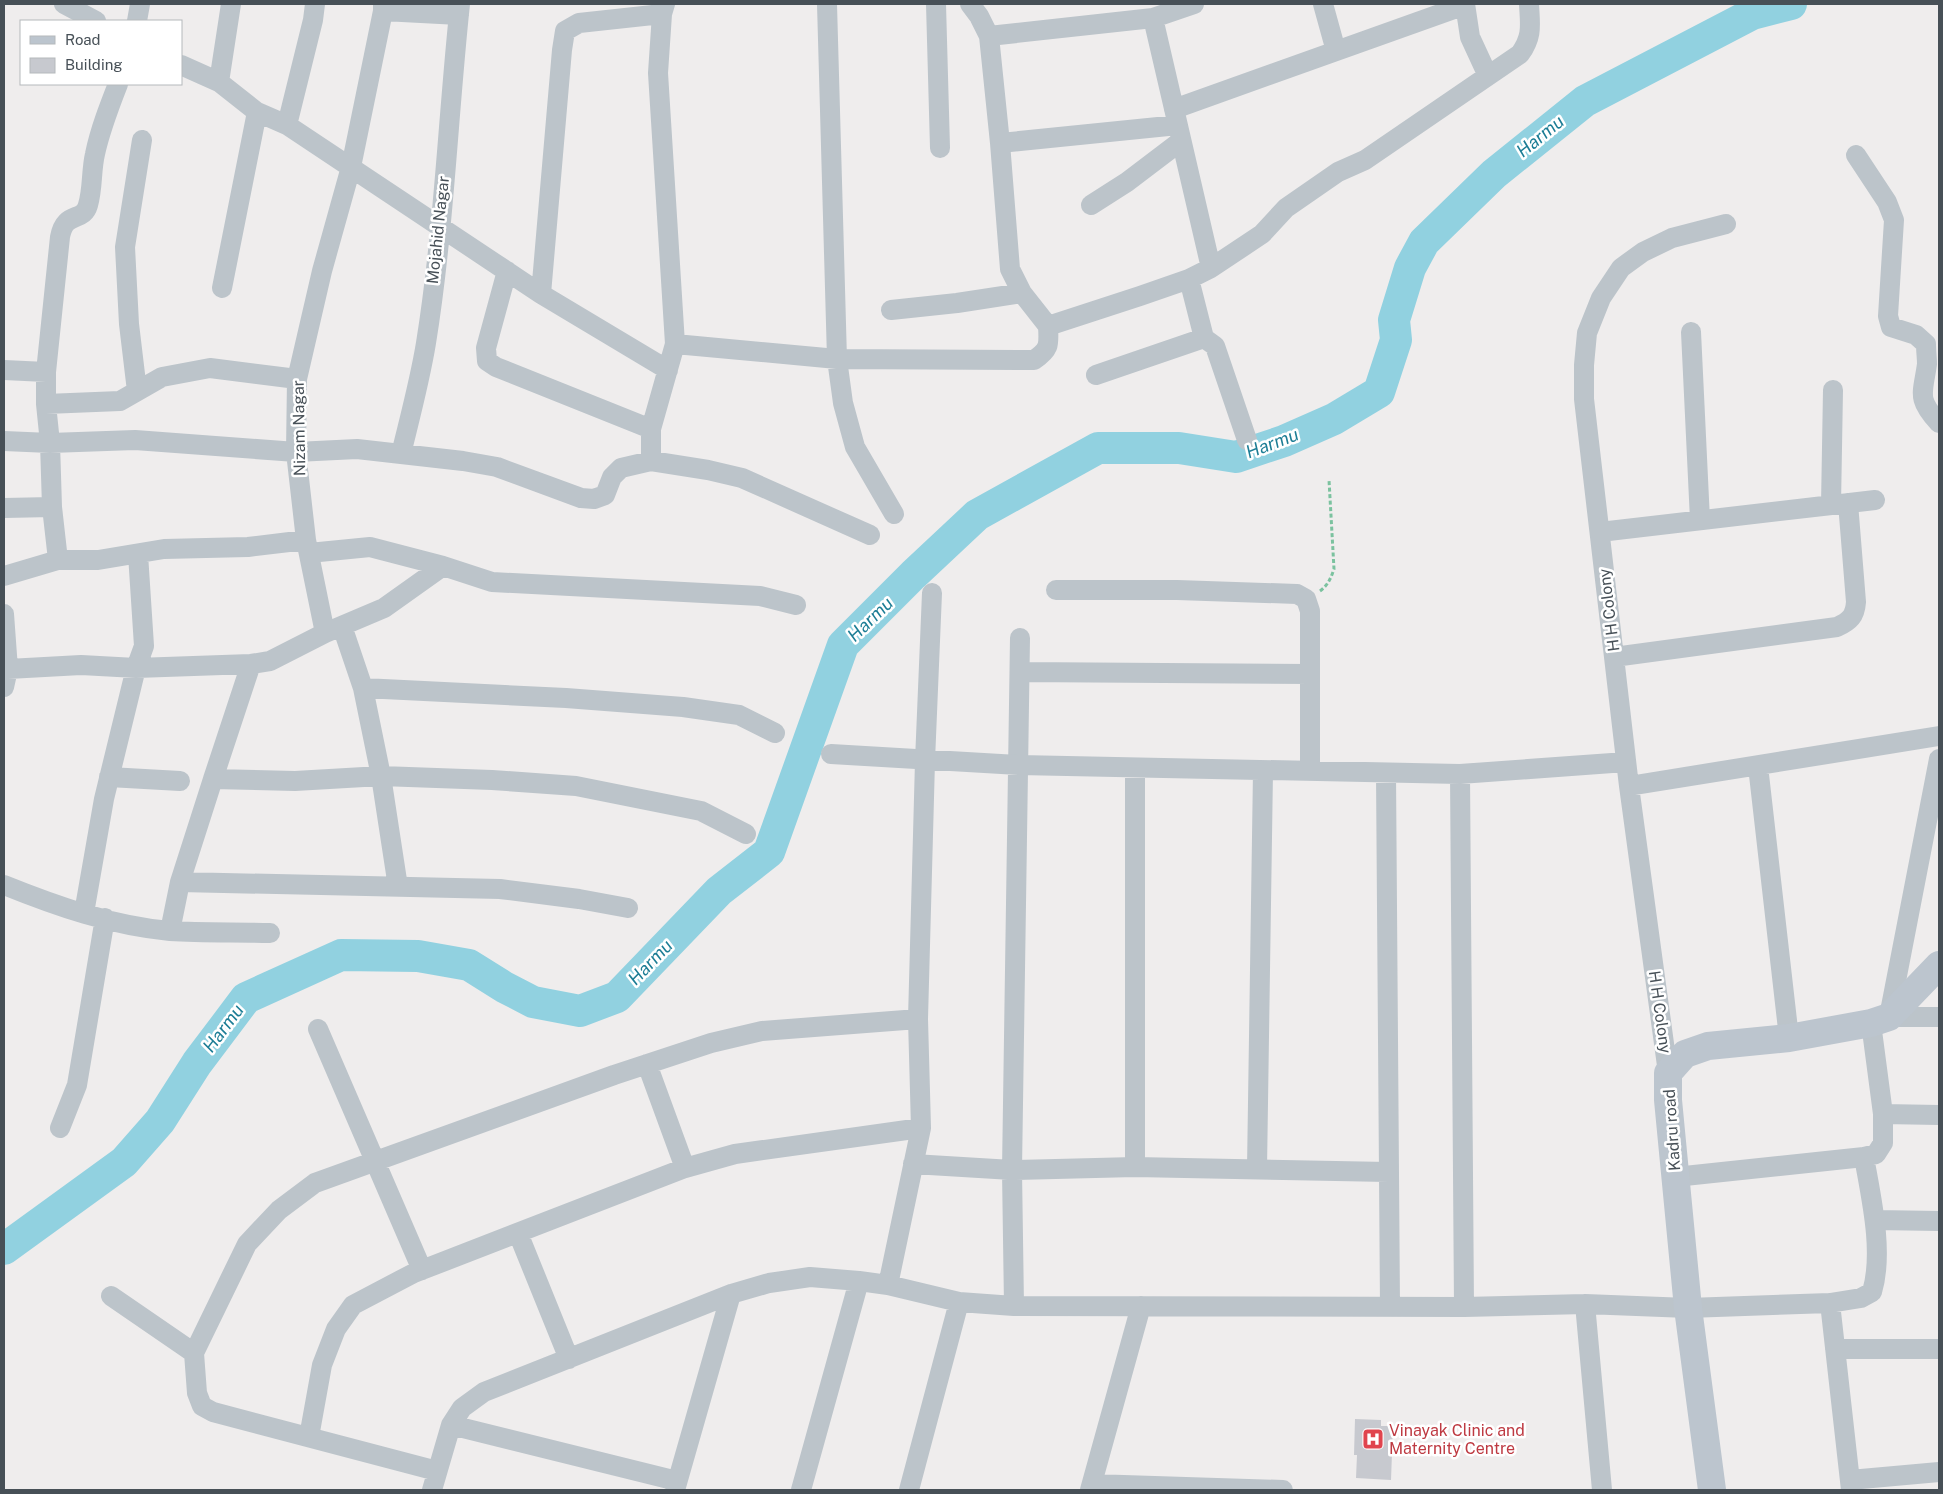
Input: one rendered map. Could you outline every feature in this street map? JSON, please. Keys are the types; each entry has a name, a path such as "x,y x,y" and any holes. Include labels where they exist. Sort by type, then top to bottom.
{"main road":[{"path":"1880,1020 1939,965"},
{"name":"Kadru road","path":"1712,1490 1688,1308 1668,1100 1668,1073 1685,1054 1708,1046 1788,1038 1880,1020"}],"street":[{"path":"64,4 94,20"},
{"path":"137,20 140,4"},
{"path":"218,82 231,4"},
{"path":"287,126 313,20 315,4"},
{"path":"827,4 837,359 843,403 855,447 894,514"},
{"path":"936,4 940,148"},
{"path":"675,344 837,359 1034,360 1044,353 1049,344 1048,326 1022,293 1010,269 989,36 979,16 970,4"},
{"path":"989,36 1130,12 1153,18 1194,4"},
{"path":"1323,4 1336,51"},
{"path":"1000,143 1178,125 1336,51 1465,4 1470,37 1488,76"},
{"path":"1048,326 1189,279 1211,268 1262,234 1286,208 1338,172 1365,160 1520,54 1527,44 1531,30 1529,4"},
{"path":"383,8 460,9"},
{"name":"Nizam Nagar","path":"383,8 351,167 322,271 297,379 296,452 307,547 334,630 363,688 381,776 398,887"},
{"name":"Mojahid Nagar","path":"401,454 426,344 460,9"},
{"path":"541,294 562,50 566,32 579,23 663,9 658,73 675,344 651,429 651,461"},
{"path":"1153,18 1211,268"},
{"path":"182,65 218,82 257,112 287,126 351,167 541,294 668,370"},
{"path":"58,560 52,507 46,372 62,226 70,219 82,215 88,207 95,155 103,124 118,85"},
{"path":"222,288 257,112"},
{"path":"1091,205 1127,182 1178,125"},
{"path":"137,391 129,324 126,247 142,140"},
{"path":"1856,155 1887,202 1894,220 1888,316 1890,327 1916,335 1926,344 1927,363 1921,388 1923,401 1939,423"},
{"name":"H H Colony","path":"1668,1073 1626,762 1584,399 1584,365 1587,333 1601,298 1621,268 1643,252 1672,238 1726,224"},
{"path":"507,271 486,348 488,361 496,367 651,429"},
{"path":"1189,279 1204,338 1214,346 1247,440"},
{"path":"891,310 957,303 1022,293"},
{"path":"1691,332 1700,520"},
{"path":"1096,375 1204,338"},
{"path":"46,404 120,400 162,377 210,368 297,379"},
{"path":"4,370 46,372"},
{"path":"1614,658 1837,627 1848,622 1855,614 1856,602 1839,504 1833,390"},
{"path":"4,441 50,443 135,440 296,452 357,449 463,460 497,467 580,498 594,499 604,495 612,477 620,468 651,461 708,470 742,478 870,536"},
{"path":"1600,532 1875,500"},
{"path":"4,508 52,507"},
{"path":"4,576 58,560 98,560 164,549 370,547 443,566 492,582 760,596 796,605"},
{"path":"84,913 109,778 136,668 144,646 138,554"},
{"path":"4,614 6,678 81,665 136,668 251,664 270,661 384,608 443,566"},
{"path":"1056,590 1177,590 1277,593 1297,594 1306,599 1310,611 1310,771"},
{"path":"888,1285 921,1128 918,1019 932,593"},
{"path":"1014,1306 1012,1170 1020,638"},
{"path":"170,930 180,882 251,664"},
{"path":"1020,672 1310,674"},
{"path":"363,688 566,698 683,707 738,715 775,733"},
{"path":"1629,786 1939,736"},
{"path":"831,754 1019,765 1460,774 1626,762"},
{"path":"1675,1177 1864,1157 1876,1154 1884,1143 1880,1020 1939,759"},
{"path":"1758,766 1788,1038"},
{"path":"1135,768 1136,1167"},
{"path":"1257,1169 1262,771"},
{"path":"1386,773 1390,1307"},
{"path":"1460,774 1464,1307"},
{"path":"213,779 295,781 381,776 492,780 576,786 701,811 746,834"},
{"path":"109,778 180,781"},
{"path":"180,882 500,889 580,899 628,908"},
{"path":"4,885 84,913 127,924 170,930 270,933"},
{"path":"60,1128 76,1085 105,918"},
{"path":"1880,1020 1939,1017"},
{"path":"437,1471 213,1412 202,1406 197,1393 194,1353 247,1244 279,1210 315,1183 647,1064 711,1043 762,1031 918,1019"},
{"path":"318,1029 422,1270"},
{"path":"647,1064 684,1168"},
{"path":"1883,1114 1939,1115"},
{"path":"309,1437 322,1365 336,1329 353,1305 422,1270 684,1168 736,1154 921,1128"},
{"path":"432,1490 452,1424 462,1408 484,1392 731,1294 769,1284 810,1277 888,1285 959,1302 1014,1306 1464,1307 1585,1304 1688,1308 1830,1303 1862,1298 1872,1292 1876,1280 1875,1220 1864,1157"},
{"path":"913,1164 1012,1170 1136,1167 1388,1172"},
{"path":"1875,1220 1939,1222"},
{"path":"518,1233 569,1359"},
{"path":"802,1490 859,1281"},
{"path":"452,1424 676,1486 731,1294"},
{"path":"112,1296 194,1353"},
{"path":"908,1490 959,1302"},
{"path":"1830,1303 1850,1485 1939,1472"},
{"path":"1585,1304 1602,1490"},
{"path":"1142,1306 1091,1487 1283,1490"},
{"path":"1835,1349 1939,1349"}],"path":[{"path":"1306,599 1325,587 1332,577 1334,569 1329,480"}],"building":[{"path":"1355,1419 1381,1420 1381,1426 1393,1426 1391,1480 1356,1478 1357,1455 1354,1455"}],"waterway":[{"name":"Harmu","path":"4,1249 124,1162 160,1121 197,1063 246,998 341,955 418,956 469,965 504,987 533,1002 580,1011 617,997 719,891 769,852 843,645 977,515 1098,448 1179,448 1236,457 1284,441 1334,419 1379,392 1396,340 1394,320 1410,268 1424,242 1494,174 1585,101 1752,14 1791,4"}],"place":[{"name":"Vinayak Clinic and Maternity Centre","path":"1373,1439"}]}
